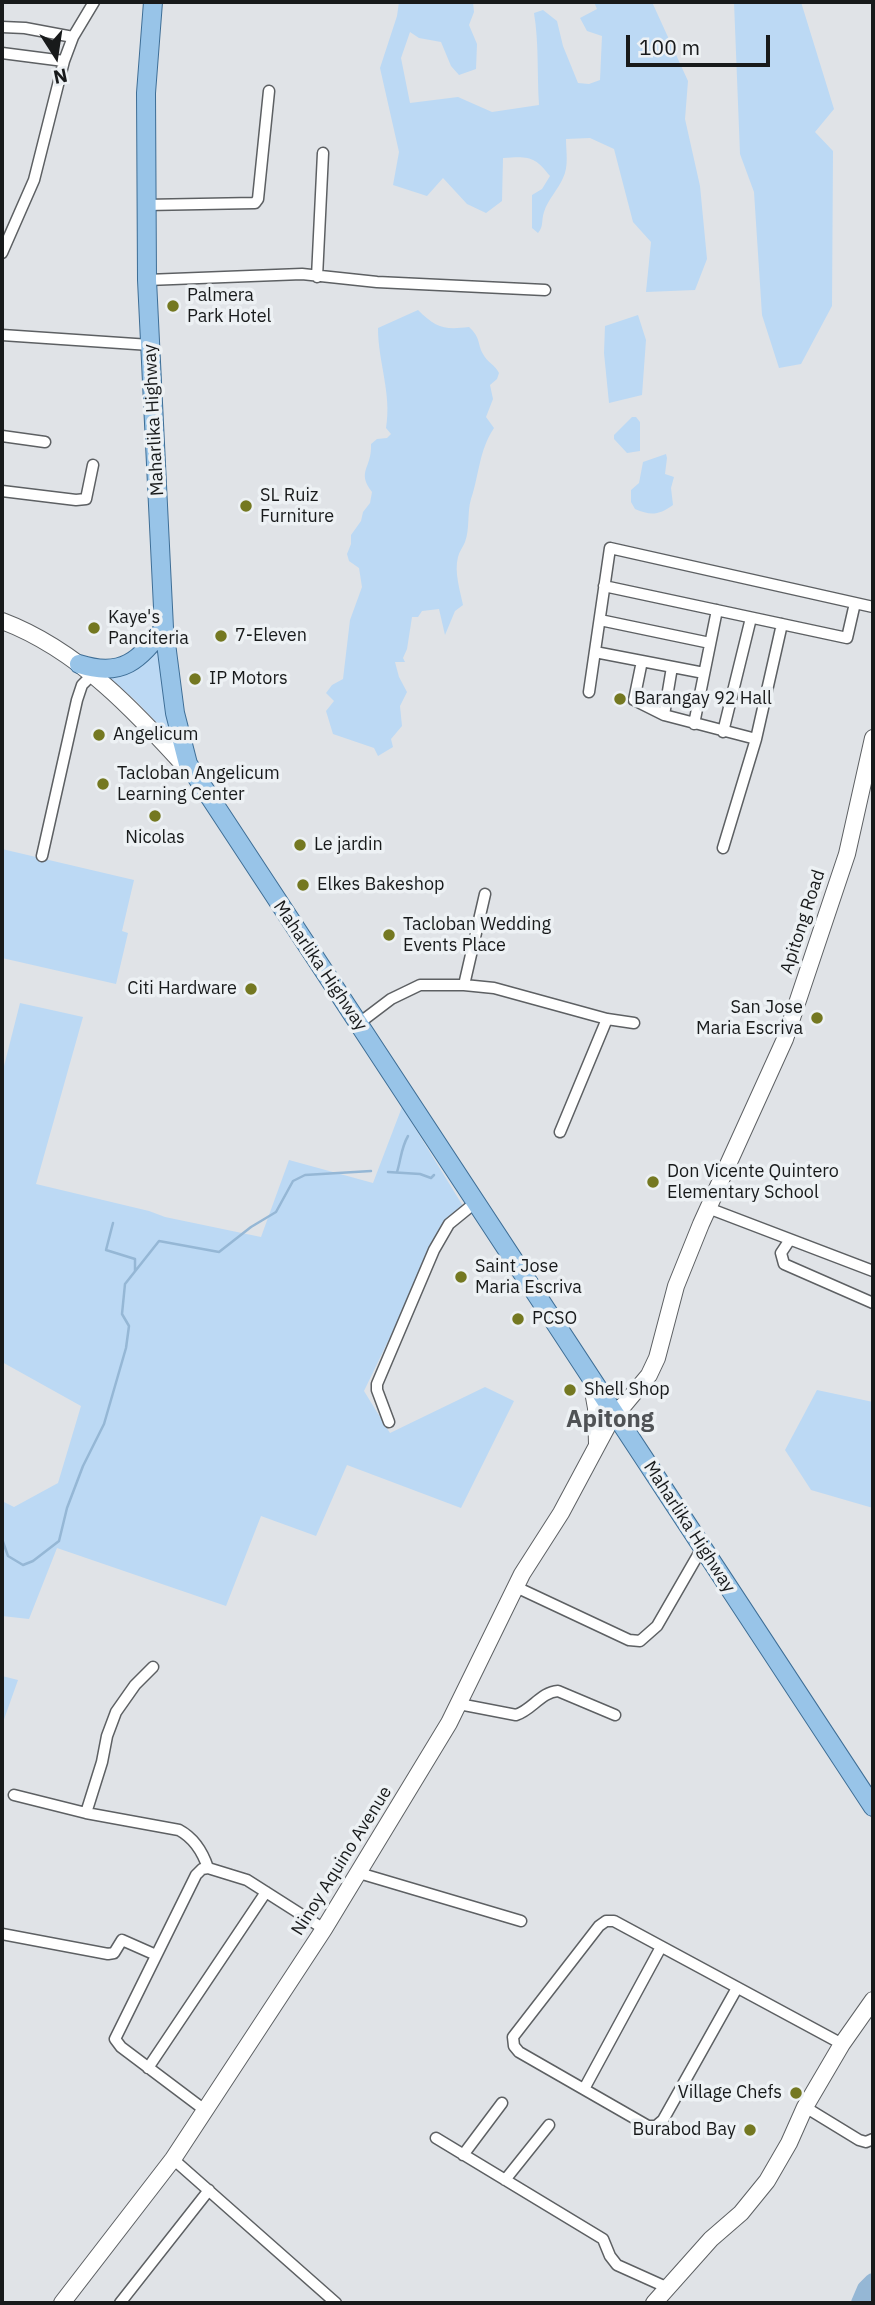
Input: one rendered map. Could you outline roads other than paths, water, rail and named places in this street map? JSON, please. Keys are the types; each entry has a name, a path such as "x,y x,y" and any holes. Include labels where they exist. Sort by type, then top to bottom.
{"main road":[{"name":"Maharlika Highway","path":"153,2 146,93 147,280 164,628 178,733 188,764 873,1807"},
{"path":"2,621 35,637 86,669 147,724 195,777"},
{"path":"86,669 128,665 144,653 164,628"},
{"name":"Apitong Road","path":"614,1414 649,1375 657,1358 676,1286 708,1208 785,1040 847,853 873,738"},
{"path":"591,1380 597,1415 596,1450"},
{"name":"Ninoy Aquino Avenue","path":"62,2303 173,2159 359,1873 458,1704 516,1587 614,1414"},
{"path":"654,2303 711,2239 741,2213 767,2180 842,2044 873,2000"}],"street":[{"path":"2,253 34,180 64,61 73,37 94,2"},
{"path":"2,27 25,28 73,37"},
{"path":"2,53 64,61"},
{"path":"145,205 255,203 258,199 269,91"},
{"path":"317,277 323,153"},
{"path":"147,280 302,274 545,290"},
{"path":"2,335 150,345"},
{"path":"2,436 45,442"},
{"path":"2,491 86,499 93,465"},
{"path":"589,692 610,548 873,607"},
{"path":"604,586 848,638 855,603"},
{"path":"694,724 717,610"},
{"path":"723,732 751,618"},
{"path":"600,620 710,643"},
{"path":"723,848 756,739 782,624"},
{"path":"595,652 704,673"},
{"path":"642,661 634,700 664,715 756,739"},
{"path":"664,715 672,667"},
{"path":"42,856 86,669"},
{"path":"464,985 485,894"},
{"path":"358,1024 391,999 420,985 494,988 634,1024"},
{"path":"561,1132 607,1019"},
{"path":"389,1422 377,1384 434,1250 449,1224 477,1202"},
{"path":"708,1208 873,1271"},
{"path":"789,1241 781,1253 784,1264 873,1303"},
{"path":"516,1587 629,1640 640,1641 657,1626 702,1548"},
{"path":"86,1813 116,1712 135,1685 153,1667"},
{"path":"458,1704 516,1715 551,1691 558,1691 615,1715"},
{"path":"14,1795 86,1813 180,1830 195,1843 208,1868"},
{"path":"206,2111 116,2043 115,2039 197,1875 202,1869 208,1868 247,1880 324,1929"},
{"path":"359,1873 521,1921"},
{"path":"148,2068 266,1892"},
{"path":"737,1988 663,2120 656,2126 648,2126 519,2052 514,2046 513,2037 599,1926 606,1921 614,1921 842,2044"},
{"path":"2,1934 108,1954 114,1953 122,1940 156,1955"},
{"path":"584,2089 661,1947"},
{"path":"463,2155 502,2103"},
{"path":"805,2107 859,2140 866,2142 873,2139"},
{"path":"505,2180 549,2125"},
{"path":"436,2138 603,2239 612,2260 617,2264 666,2287"},
{"path":"173,2159 328,2301"},
{"path":"120,2303 209,2190"}],"waterway":[{"path":"397,1172 408,1136"},
{"path":"2,1539 8,1556 23,1565 33,1561 59,1541 67,1508 83,1466 104,1424 126,1348 129,1326 122,1314 125,1284 159,1241 219,1252 276,1212 293,1181 305,1175 371,1171"},
{"path":"388,1172 420,1174 431,1178 434,1175"},
{"path":"113,1223 106,1250 135,1259 135,1271"},
{"path":"860,2303 866,2289 873,2282"}],"place":[{"name":"Palmera Park Hotel","path":"173,306"},
{"name":"SL Ruiz Furniture","path":"246,506"},
{"name":"Kaye's Panciteria","path":"94,628"},
{"name":"7-Eleven","path":"221,636"},
{"name":"IP Motors","path":"195,679"},
{"name":"Barangay 92 Hall","path":"620,699"},
{"name":"Angelicum","path":"99,735"},
{"name":"Tacloban Angelicum Learning Center","path":"103,784"},
{"name":"Nicolas","path":"155,816"},
{"name":"Le jardin","path":"300,845"},
{"name":"Elkes Bakeshop","path":"303,885"},
{"name":"Tacloban Wedding Events Place","path":"389,935"},
{"name":"Citi Hardware","path":"251,989"},
{"name":"San Jose Maria Escriva","path":"817,1018"},
{"name":"Don Vicente Quintero Elementary School","path":"653,1182"},
{"name":"Saint Jose Maria Escriva","path":"461,1277"},
{"name":"PCSO","path":"518,1319"},
{"name":"Shell Shop","path":"570,1390"},
{"name":"Village Chefs","path":"796,2093"},
{"name":"Burabod Bay","path":"750,2130"}],"district":[{"name":"Apitong","path":"610,1420"}]}
